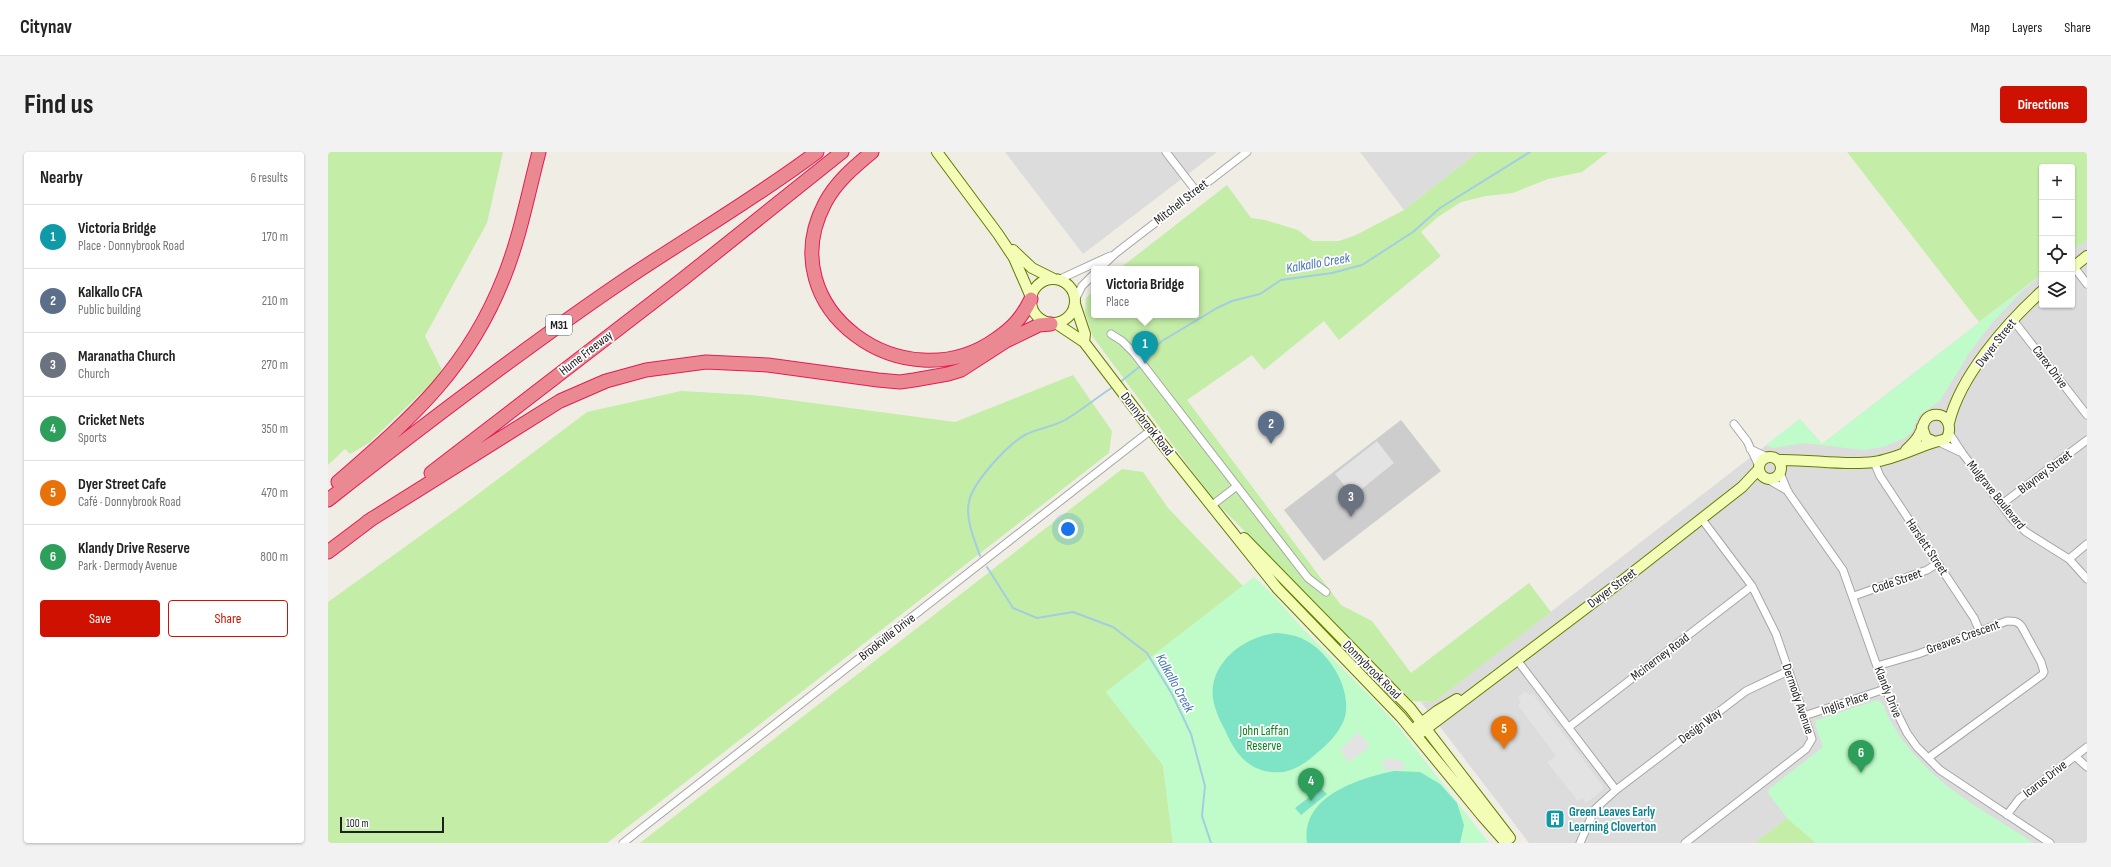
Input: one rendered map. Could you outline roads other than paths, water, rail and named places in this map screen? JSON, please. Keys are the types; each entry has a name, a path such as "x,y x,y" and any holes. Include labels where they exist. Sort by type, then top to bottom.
{"highway":[{"path":"328,491 415,414 464,356 486,316 504,277 514,248 538,152"},
{"name":"M31","path":"328,500 533,344 626,279 800,165 817,152"},
{"name":"Hume Freeway","path":"328,552 671,288 842,152"},
{"path":"872,152 842,178 830,194 818,218 813,245 814,269 821,293 830,310 851,333 870,346 902,358 929,361 948,359 976,350 1000,337 1016,324 1031,298"},
{"path":"367,522 560,400 606,381 646,370 706,362 768,365 900,382 948,374 961,370 1006,341 1039,325 1054,324"}],"main road":[{"path":"938,153 1014,258 1031,298 1034,313 1038,318 1054,324 1070,317 1075,302 1072,289 1056,279 1032,268 998,234"},
{"path":"2075,266 2087,256"},
{"path":"1031,298 1033,291 1042,282 1056,279"},
{"name":"Dwyer Street","path":"1949,428 1955,401 1986,353 2013,320 2039,294"},
{"name":"Donnybrook Road","path":"1075,302 1085,334 1084,342"},
{"name":"Donnybrook Road","path":"1054,324 1084,342 1151,430 1277,588 1384,698 1506,843"},
{"name":"Dwyer Street","path":"1936,415 1955,401"},
{"path":"1780,468 1805,460 1860,463 1887,460 1946,439 1949,428 1944,417 1936,415 1928,418 1914,442 1902,454"},
{"path":"1922,428 1926,438 1937,442"},
{"path":"1773,457 1780,468 1776,478 1768,479 1761,475 1759,467 1762,460 1773,457"},
{"name":"Dwyer Street","path":"1412,730 1424,726 1446,705 1481,687 1627,577 1742,487 1759,467"},
{"name":"Dwyer Street","path":"1742,487 1768,479"},
{"name":"Donnybrook Road","path":"1213,508 1389,685 1424,726 1513,843"}],"street":[{"path":"1166,152 1196,191"},
{"name":"Mitchell Street","path":"1102,266 1116,253 1247,152"},
{"name":"Mitchell Street","path":"1056,279 1116,253"},
{"path":"2075,270 2087,284"},
{"path":"1075,302 1082,286 1091,277"},
{"name":"Carex Drive","path":"2013,320 2087,415"},
{"path":"1111,334 1128,346 1308,578 1326,592"},
{"path":"1734,424 1747,441 1759,467"},
{"name":"Mulgrave Boulevard","path":"1949,428 1963,454 2013,520 2026,532 2069,559 2087,579"},
{"name":"Brookville Drive","path":"623,843 1151,430"},
{"name":"Blayney Street","path":"2002,504 2087,440"},
{"name":"Mulgrave Boulevard","path":"1937,442 1955,448 1963,454"},
{"path":"1750,449 1767,458"},
{"name":"Harslett Street","path":"1874,462 1880,476 1974,618 1980,632"},
{"name":"Klandy Drive","path":"1780,468 1788,492 1844,570 1884,689 1907,733 1940,770 2050,843"},
{"name":"Klandy Drive","path":"1768,479 1788,492"},
{"path":"1213,508 1237,486"},
{"name":"Dermody Avenue","path":"1686,843 1810,745 1812,739 1776,634 1752,586 1701,518"},
{"path":"2069,559 2087,544"},
{"name":"Code Street","path":"1854,596 1927,570 1938,563"},
{"name":"Mcinerney Road","path":"1569,727 1752,586"},
{"name":"Greaves Crescent","path":"1877,666 1980,632 2006,621 2014,621 2019,623 2041,662 2044,672 2038,679 1928,758"},
{"path":"1517,660 1616,790"},
{"name":"Design Way","path":"1580,843 1595,809 1616,790 1746,691 1788,671"},
{"name":"Inglis Place","path":"1804,716 1884,689"},
{"name":"Icarus Drive","path":"2007,815 2019,799 2087,747"},
{"path":"2075,756 2087,767"}],"waterway":[{"name":"Kalkallo Creek","path":"1119,383 1148,360 1155,347 1162,341 1217,308 1232,301 1260,294 1281,280 1332,273 1362,265 1413,232 1440,208 1530,152"},
{"name":"Kalkallo Creek","path":"980,556 969,523 968,509 972,494 984,475 1001,455 1025,435 1065,420 1113,387"},
{"name":"Kalkallo Creek","path":"987,567 1013,608 1037,618 1073,612 1113,627 1147,653 1172,694 1191,734 1205,786 1202,816 1211,843"}],"place":[{"name":"Victoria Bridge","path":"1145,364"},
{"name":"Kalkallo CFA","path":"1271,444"},
{"name":"Maranatha Church","path":"1351,517"},
{"name":"Dyer Street Cafe","path":"1504,749"},
{"name":"Klandy Drive Reserve","path":"1861,773"},
{"name":"Cricket Nets","path":"1311,801"},
{"name":"Green Leaves Early Learning Cloverton","path":"1555,819"}],"park label":[{"name":"John Laffan Reserve","path":"1264,738"}]}
